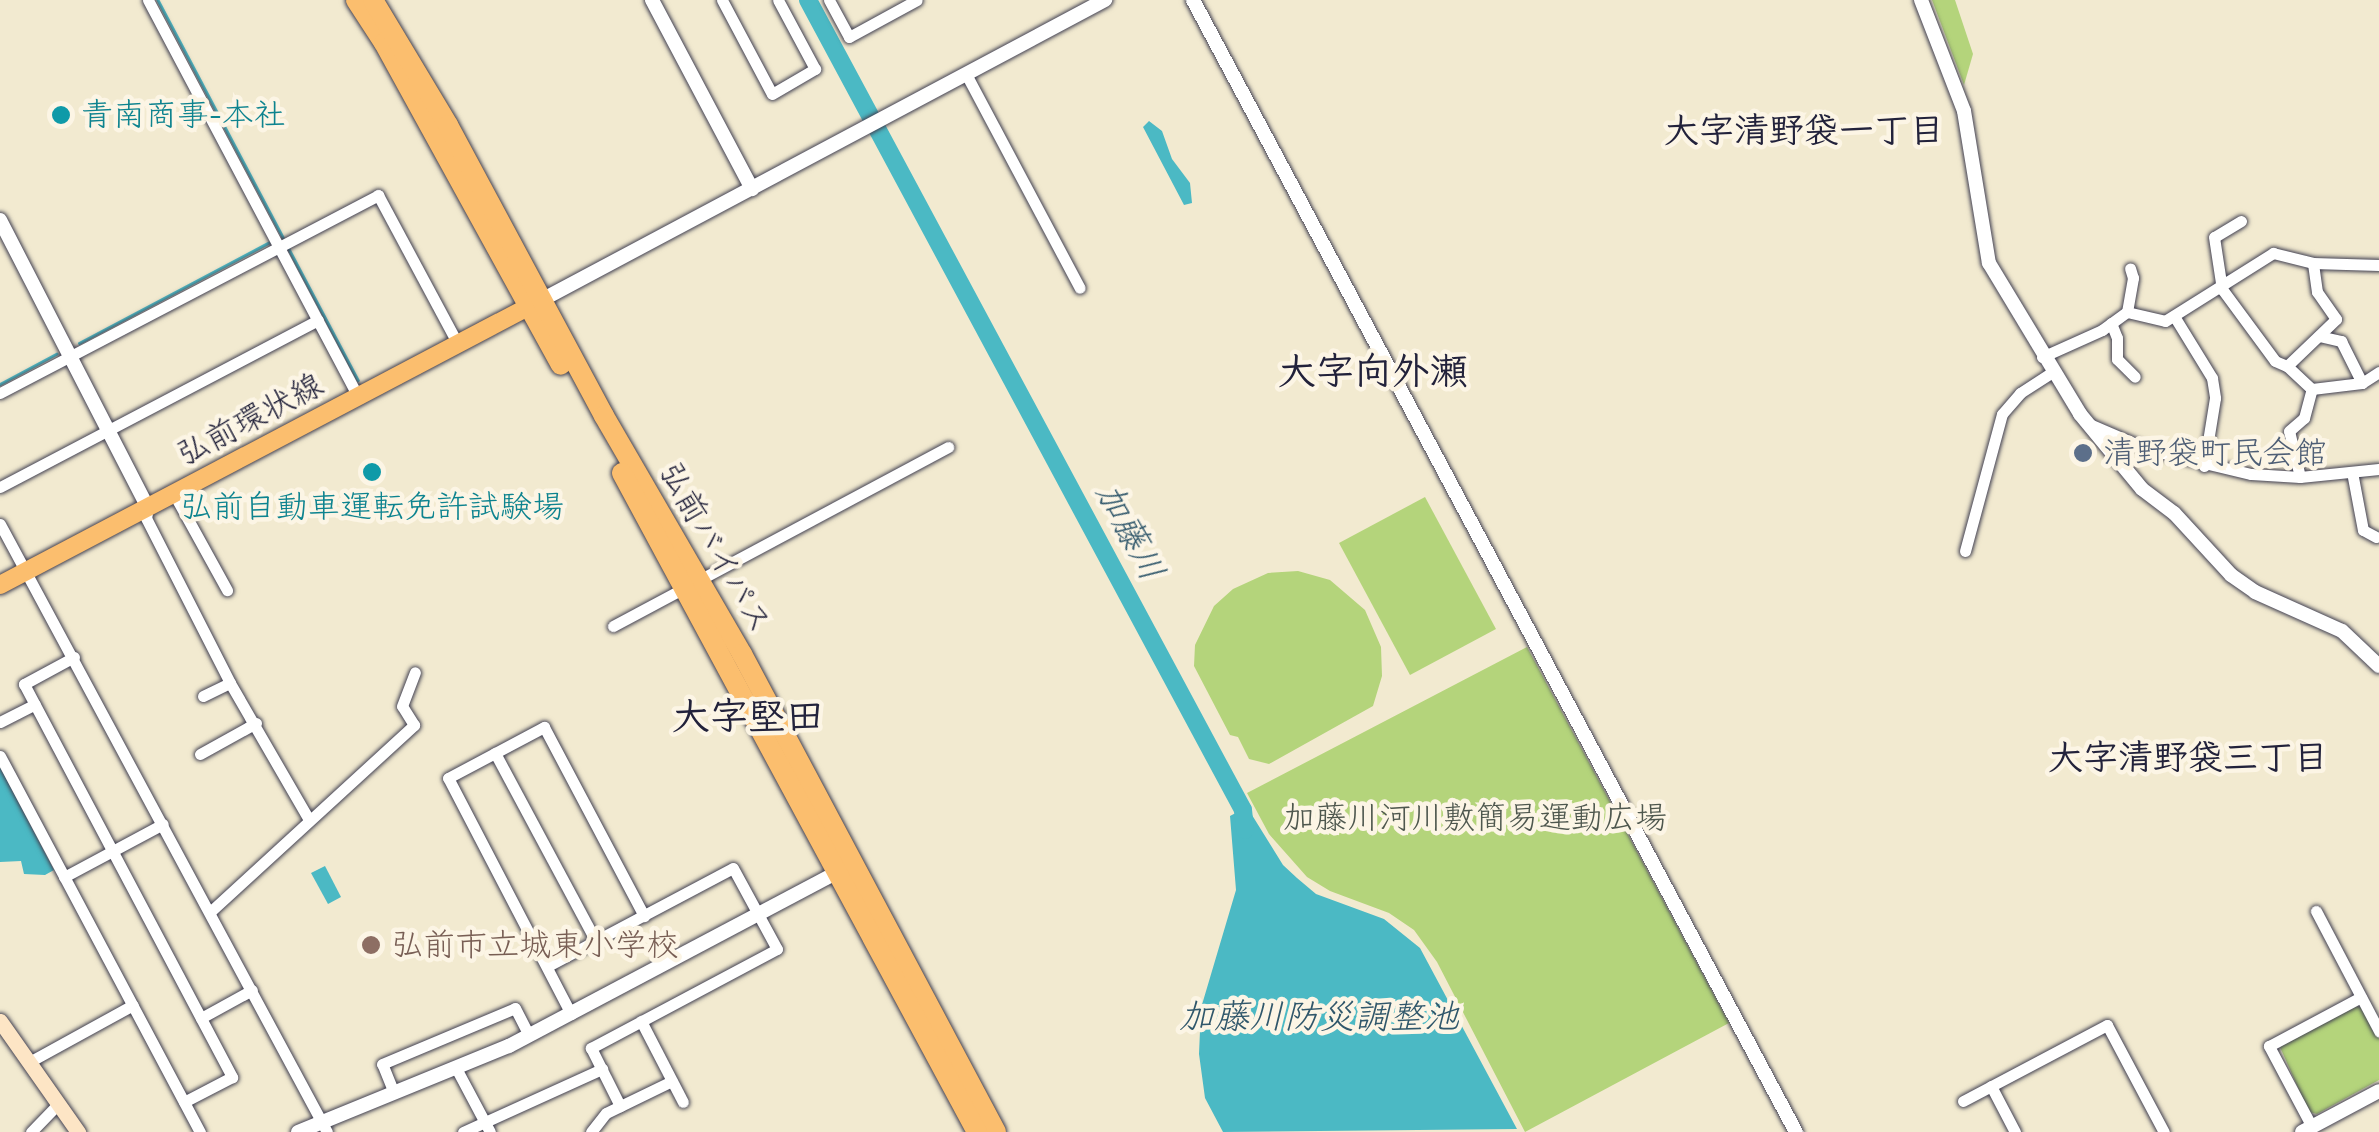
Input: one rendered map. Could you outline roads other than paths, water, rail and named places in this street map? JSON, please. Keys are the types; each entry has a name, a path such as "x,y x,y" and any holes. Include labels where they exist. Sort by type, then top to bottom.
{"highway":[{"name":"弘前バイパス","path":"356,0 384,42 693,583 846,868 996,1132"},
{"name":"弘前バイパス","path":"372,0 448,125 535,304"},
{"name":"弘前バイパス","path":"846,868 976,1132"}],"main road":[{"name":"弘前環状線","path":"0,586 535,304"},
{"path":"0,1020 78,1132"}],"street":[{"path":"148,0 358,396"},
{"path":"652,0 752,189"},
{"path":"722,0 772,94 815,70 778,0"},
{"path":"829,0 848,37 891,6 917,0"},
{"path":"535,304 1105,0"},
{"path":"1193,0 1796,1132"},
{"path":"1921,0 1964,110 1988,262 2042,356 2086,422 2142,489 2174,514 2230,575 2255,592 2342,631 2379,666"},
{"path":"966,74 1080,288"},
{"path":"0,393 378,195 458,344"},
{"path":"0,220 148,508 146,518 230,683 308,818"},
{"path":"2241,221 2214,237 2222,288 2275,362 2287,366 2312,389 2362,383 2379,372"},
{"path":"2127,312 2155,322 2174,316 2273,254 2313,263 2379,265"},
{"path":"2287,366 2336,319 2317,292 2313,263"},
{"path":"2127,312 2130,268"},
{"path":"2042,356 2127,312"},
{"path":"2174,316 2212,378 2215,398 2204,466"},
{"path":"0,487 318,320"},
{"path":"2111,323 2117,338 2117,359 2134,377"},
{"path":"2318,336 2341,340 2362,383"},
{"path":"1965,550 2002,414 2020,393 2052,372"},
{"path":"2300,476 2289,431 2304,418 2312,389"},
{"path":"2086,422 2150,450 2204,466 2300,476 2379,469"},
{"path":"613,626 948,447"},
{"path":"2352,472 2363,530 2376,537"},
{"path":"174,494 227,590"},
{"path":"0,524 325,1127"},
{"path":"74,657 24,684 232,1077 184,1102"},
{"path":"210,912 308,818 414,725 402,706 415,672"},
{"path":"203,696 230,683"},
{"path":"0,722 34,704"},
{"path":"200,754 256,723"},
{"path":"571,1014 448,778 544,727 644,916"},
{"path":"495,752 596,941"},
{"path":"0,756 200,1132"},
{"path":"64,876 163,824"},
{"path":"548,966 733,868 777,949 592,1048 620,1106"},
{"path":"298,1132 325,1127 529,1036 846,868"},
{"path":"2316,910 2379,1031"},
{"path":"200,1018 252,990"},
{"path":"2360,997 2269,1046 2307,1129 2379,1091"},
{"path":"30,1061 132,1005"},
{"path":"394,1093 382,1064 514,1008 529,1036"},
{"path":"641,1021 683,1102"},
{"path":"1963,1101 2107,1025 2164,1132"},
{"path":"456,1068 488,1128"},
{"path":"463,1132 488,1128 602,1069"},
{"path":"591,1132 606,1113 672,1081"},
{"path":"1991,1086 2015,1132"},
{"path":"31,1132 59,1103"}],"water":[{"path":"1149,121 1162,131 1172,159 1190,183 1192,203 1184,205 1143,127"},
{"path":"0,767 54,870 45,875 24,874 21,861 0,862"},
{"name":"加藤川防災調整池","path":"1247,807 1283,865 1316,894 1384,919 1420,948 1517,1129 1223,1132 1205,1098 1199,1054 1201,1008 1236,890 1230,816"},
{"path":"325,866 341,897 328,904 311,873"}],"waterway":[{"path":"158,0 283,237"},
{"name":"加藤川","path":"808,0 1243,810 1245,830"},
{"path":"79,343 268,243"},
{"path":"289,249 358,380"},
{"path":"0,384 56,354"}],"place":[{"name":"青南商事-本社","path":"61,115"},
{"name":"清野袋町民会館","path":"2083,453"},
{"name":"弘前自動車運転免許試験場","path":"372,472"},
{"name":"弘前市立城東小学校","path":"371,945"}],"district":[{"name":"大字清野袋一丁目","path":"1804,131"},
{"name":"大字向外瀬","path":"1373,373"},
{"name":"大字堅田","path":"748,718"},
{"name":"大字清野袋三丁目","path":"2188,758"}],"park label":[{"name":"加藤川河川敷簡易運動広場","path":"1475,818"}]}
